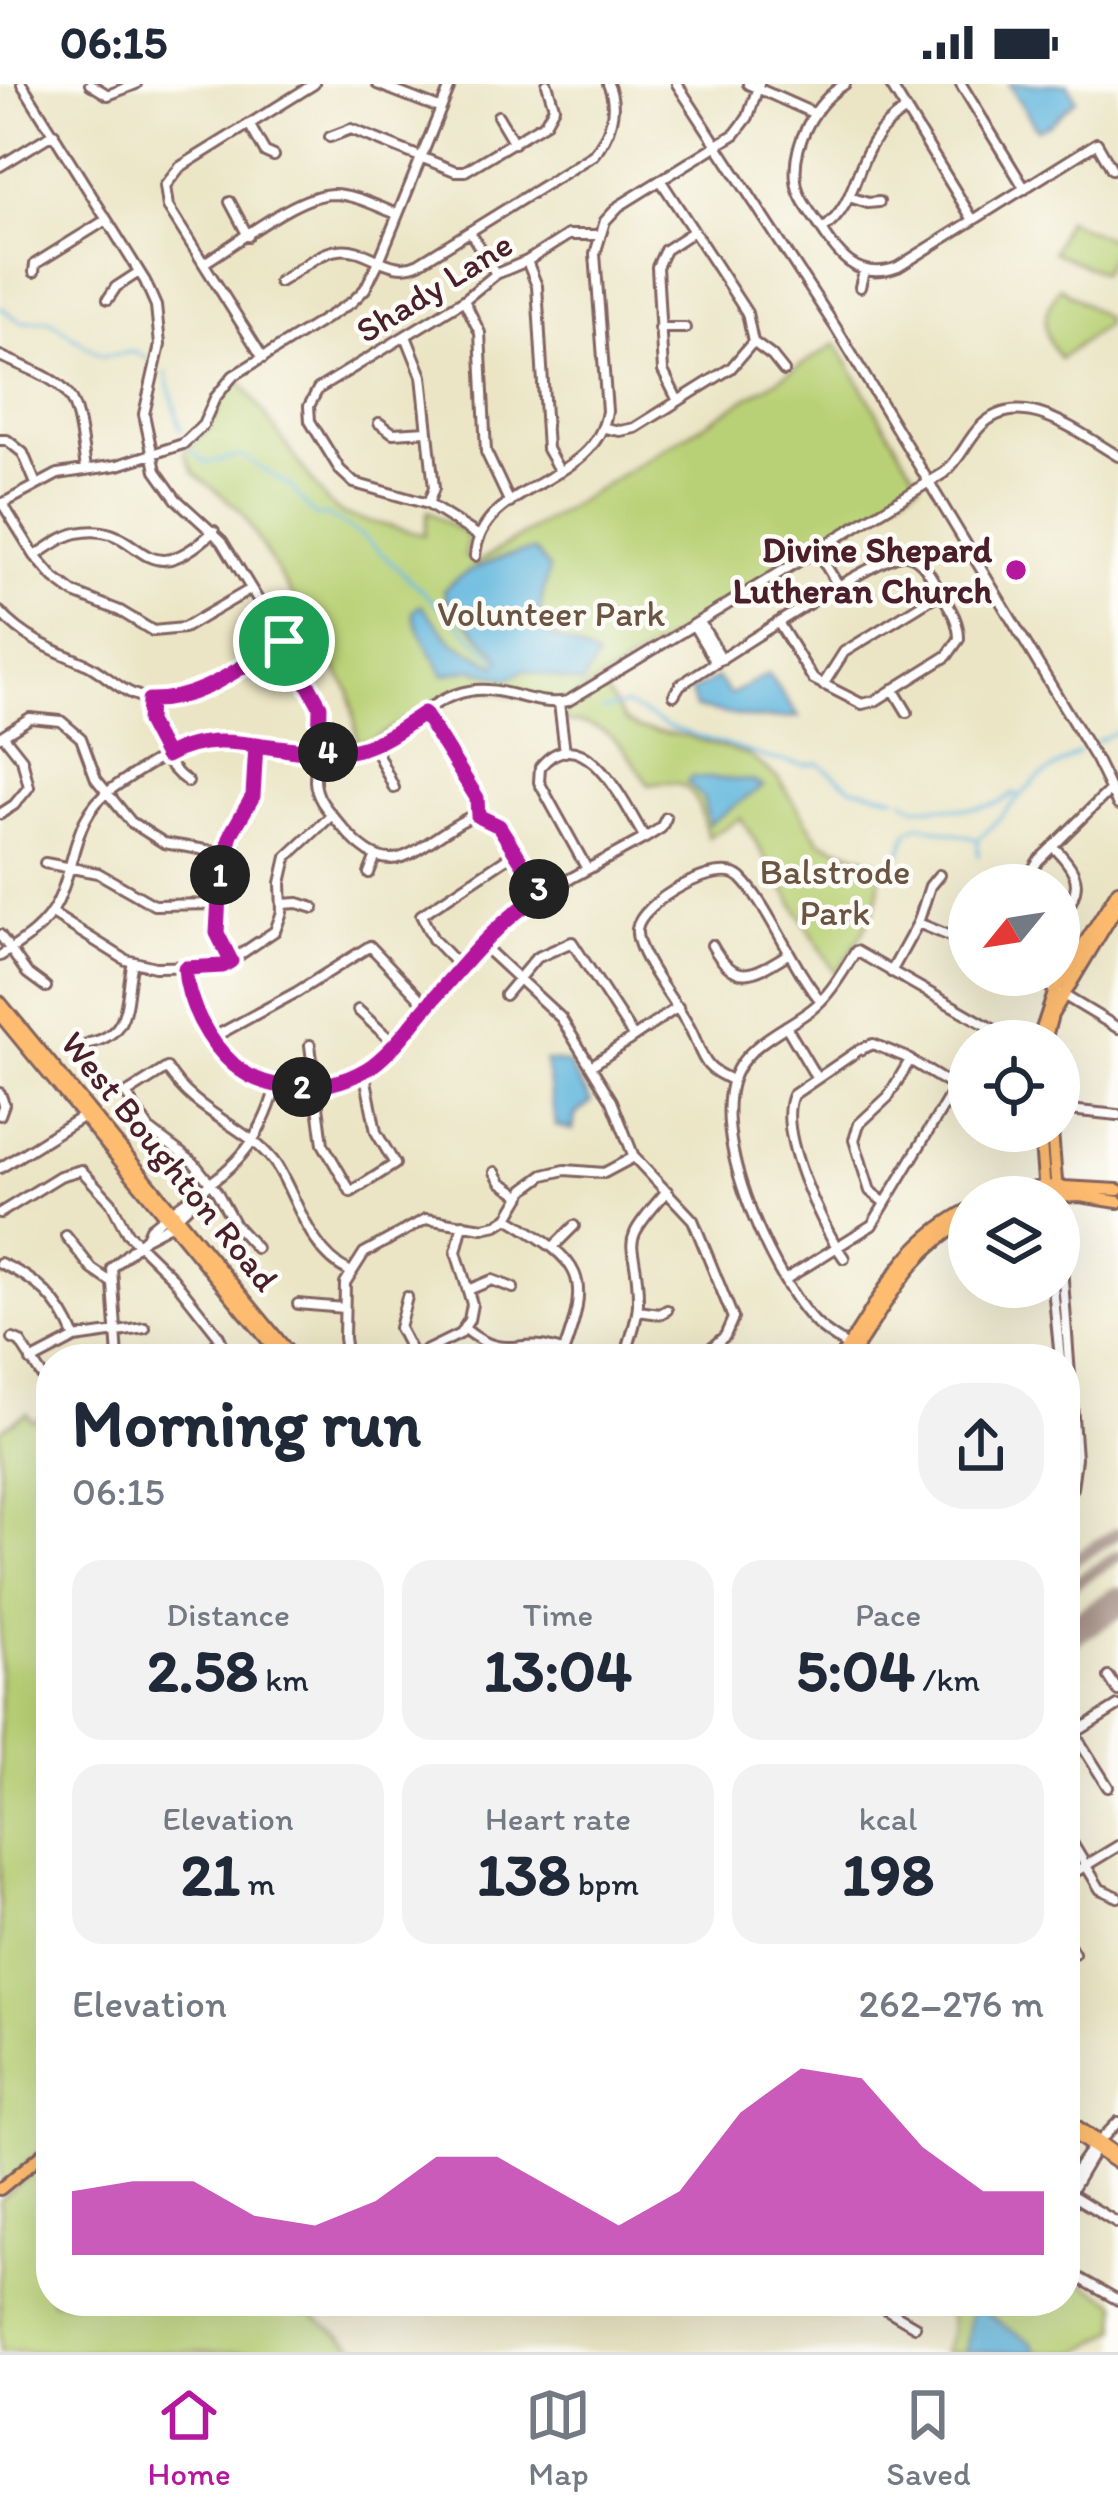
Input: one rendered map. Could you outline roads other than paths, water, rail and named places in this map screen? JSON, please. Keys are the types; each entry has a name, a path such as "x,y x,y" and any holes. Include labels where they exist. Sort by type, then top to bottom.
{"main road":[{"path":"1080,956 1118,890"},
{"path":"1080,961 1118,905"},
{"name":"West Boughton Road","path":"0,1002 281,1344"},
{"name":"West Boughton Road","path":"0,1015 87,1113"},
{"path":"1037,1176 1042,1152"},
{"path":"1042,1152 1047,1176"},
{"path":"1080,1192 1118,1190"},
{"path":"1080,1198 1118,1202"},
{"name":"West Boughton Road","path":"172,1216 272,1344"},
{"path":"855,1344 903,1260 948,1221"},
{"path":"855,1344 899,1277 948,1232"},
{"path":"1080,2131 1118,2164"},
{"path":"1080,2136 1118,2155"},
{"path":"0,2193 36,2161"}],"street":[{"path":"22,84 156,306 160,334 145,402 151,456 176,500 214,531 320,706 316,788 332,815 365,854 386,860 478,816 499,826 542,894"},
{"path":"89,84 107,95 136,84"},
{"path":"263,358 168,208 160,186 175,170 314,84"},
{"path":"377,84 439,108"},
{"path":"251,589 184,628 159,632 74,592 48,573 1,504 36,484 151,456 190,440 233,376 352,302 365,289 379,261 451,84"},
{"path":"330,137 350,129 465,171 545,123 556,110 547,84"},
{"path":"279,282 334,250 352,250 400,269 410,268 470,232 593,155 607,133 614,99 608,84"},
{"path":"677,84 829,322 1096,760 1118,805"},
{"path":"845,84 813,113 792,177 841,259 864,271 898,267 1097,143 1112,169"},
{"path":"890,84 974,220"},
{"path":"961,84 1025,189"},
{"path":"475,556 479,536 491,518 595,446 604,428 607,411 595,254 605,220 619,206 742,127 755,85 813,113"},
{"path":"822,230 838,217 872,140 906,110"},
{"path":"497,116 514,143"},
{"path":"249,124 266,152 274,155"},
{"path":"0,152 3,164 54,133"},
{"path":"607,133 619,134"},
{"path":"662,181 747,313 753,342 784,371"},
{"path":"204,263 308,199 351,196 397,214"},
{"path":"849,197 879,202"},
{"path":"230,202 248,236"},
{"path":"34,272 35,264 106,220"},
{"path":"470,232 496,274"},
{"path":"678,401 663,371 660,257 694,232"},
{"name":"Shady Lane","path":"428,504 354,483 340,470 310,421 309,406 318,389 464,300 496,274 568,236 598,235"},
{"path":"527,261 537,286 547,449 560,472"},
{"path":"860,287 864,271"},
{"path":"108,299 116,287 139,272"},
{"path":"464,300 479,332 486,452 510,503"},
{"path":"659,328 685,328"},
{"path":"406,336 422,376 434,488 428,504 479,536"},
{"path":"604,428 635,428 731,368 753,342"},
{"path":"0,356 38,370 66,392 77,411 86,469"},
{"path":"0,956 33,934 51,914 81,826 106,794 166,756 203,742 347,752 374,744 470,690 559,703 579,695 927,483 956,463 987,421 1015,410 1046,415 1118,456"},
{"path":"379,423 393,433 428,431"},
{"path":"6,437 23,453 36,484"},
{"path":"35,556 66,536 98,532 124,540 149,559 172,561 214,531"},
{"path":"817,551 838,587"},
{"path":"674,695 680,685 887,557 908,555 924,566 959,628 955,648 862,704 812,679 779,624"},
{"path":"823,685 844,652 940,593"},
{"path":"0,612 36,643 90,666 149,700 202,691 284,641"},
{"path":"697,624 719,661"},
{"path":"893,689 907,712"},
{"path":"149,700 148,722 166,756 188,782"},
{"path":"559,703 565,752"},
{"path":"424,713 477,798 478,816"},
{"path":"0,814 29,787 22,759 2,736 31,718 47,718 66,724 83,741 94,773 127,819 160,841 224,854"},
{"path":"231,961 217,933 218,904 224,854 253,796 256,744"},
{"path":"374,744 394,788"},
{"path":"587,869 580,849 538,782 543,764 565,752 578,753 600,766 645,838"},
{"path":"1038,864 1110,790"},
{"path":"51,914 115,956 133,962 185,968 223,966 273,933 279,924 281,877 289,853 332,815"},
{"path":"185,968 188,997 212,1038 244,1073 276,1086 319,1085 364,1070 395,1044 509,916 645,838 661,828 666,818"},
{"path":"1052,846 1068,864"},
{"path":"460,967 433,938 421,915 516,852"},
{"path":"369,873 375,858"},
{"path":"45,863 102,875 154,905 218,904"},
{"path":"732,1080 705,1061 640,946 634,924 651,907 707,873 728,867 748,888 821,1001"},
{"path":"890,971 939,874"},
{"path":"282,904 314,908"},
{"path":"918,923 948,935"},
{"path":"0,935 26,974 46,987"},
{"path":"505,995 545,952 572,942 633,1036"},
{"path":"481,944 561,1018 615,1107 634,1157 693,1220 709,1267 733,1312 725,1336 716,1344"},
{"path":"712,945 737,976 761,970 788,954"},
{"path":"212,1038 370,946 427,1006"},
{"path":"840,1344 816,1324 763,1239 730,1142 726,1111 732,1080 753,1049 821,1001 856,950 977,1020"},
{"path":"88,1043 111,1035 122,1023 133,962"},
{"path":"1066,996 1118,1028"},
{"path":"591,1066 678,1007"},
{"path":"358,1010 395,1044"},
{"path":"786,1026 816,1077"},
{"path":"844,1258 819,1219 788,1121 793,1095 874,1044 948,1083"},
{"path":"310,1045 319,1085 323,1144 351,1192 395,1164 376,1132 364,1070"},
{"path":"885,1204 868,1185 854,1140 859,1124 888,1097 910,1060"},
{"path":"256,1248 207,1187 194,1163 149,1129 126,1094 167,1068 189,1097 277,1166 326,1255 349,1271"},
{"path":"116,1344 112,1268 150,1228 172,1216 253,1144 267,1119 276,1086"},
{"path":"0,1093 4,1104 0,1115"},
{"path":"786,1280 872,1225 948,1099"},
{"path":"1080,1112 1118,1114"},
{"path":"0,1168 87,1113"},
{"path":"346,1344 349,1271 364,1253 418,1221 439,1218 489,1228 508,1218 531,1183 551,1172 604,1173 634,1157"},
{"path":"0,1214 60,1176 81,1170 111,1202 136,1244 173,1278 218,1335 218,1344"},
{"path":"495,1172 520,1195"},
{"path":"630,1344 638,1311 630,1241 636,1226 667,1191"},
{"path":"508,1218 554,1246 571,1265 580,1293 578,1317 567,1344"},
{"path":"441,1344 465,1329 471,1312 457,1258 463,1224"},
{"path":"554,1246 574,1226"},
{"path":"66,1236 92,1269 112,1282"},
{"path":"0,1263 38,1283 54,1298 75,1338"},
{"path":"468,1289 492,1280 513,1288"},
{"path":"406,1344 399,1328 407,1297"},
{"path":"298,1304 344,1308"},
{"path":"1056,1308 1059,1344"},
{"path":"1065,1308 1068,1344"},
{"path":"638,1311 659,1314 668,1310"},
{"path":"64,1344 75,1338 145,1328"},
{"path":"465,1329 488,1344"},
{"path":"14,1339 36,1367"},
{"path":"32,1361 36,1359"},
{"path":"1109,1677 1118,1691"},
{"path":"1080,1729 1118,1706"},
{"path":"1080,1750 1108,1787"},
{"path":"1080,1869 1118,1846"},
{"path":"1080,1856 1100,1889 1118,1898"},
{"path":"1080,2168 1118,2122"},
{"path":"1080,2201 1118,2224"},
{"path":"1080,2278 1118,2300"},
{"path":"898,2316 915,2326"}],"water":[{"path":"1009,84 1068,84 1076,99 1037,129"},
{"path":"535,551 549,569 540,613 545,632 597,659 582,684 524,670 509,679 471,669 444,675 413,611 421,605 453,642 497,666 499,656 448,603 444,590 486,564"},
{"path":"768,674 799,717 755,719 695,708 691,692 717,678 730,695"},
{"path":"691,777 763,786 709,824 703,798 687,782"},
{"path":"545,1061 567,1063 589,1098 591,1103 575,1115 573,1130 556,1126"},
{"path":"970,2316 991,2316 1032,2343 1037,2352 966,2352"}],"waterway":[{"path":"0,307 21,322 49,320 101,356 134,352 149,359"},
{"path":"166,373 181,431"},
{"path":"192,451 206,463 242,456 290,486 315,516 329,516 365,538 500,663"},
{"path":"602,710 626,705 669,727 768,758 818,763 851,787 896,797"},
{"path":"1097,741 1118,731"},
{"path":"978,856 978,840 1037,779 1079,752"},
{"path":"903,799 918,808 968,809 986,807 1014,794 1021,796"},
{"path":"899,857 908,831 920,825 976,839"}],"place":[{"name":"Divine Shepard Lutheran Church","path":"1016,570"}],"park label":[{"name":"Volunteer Park","path":"551,613"},
{"name":"Balstrode Park","path":"835,892"}]}
